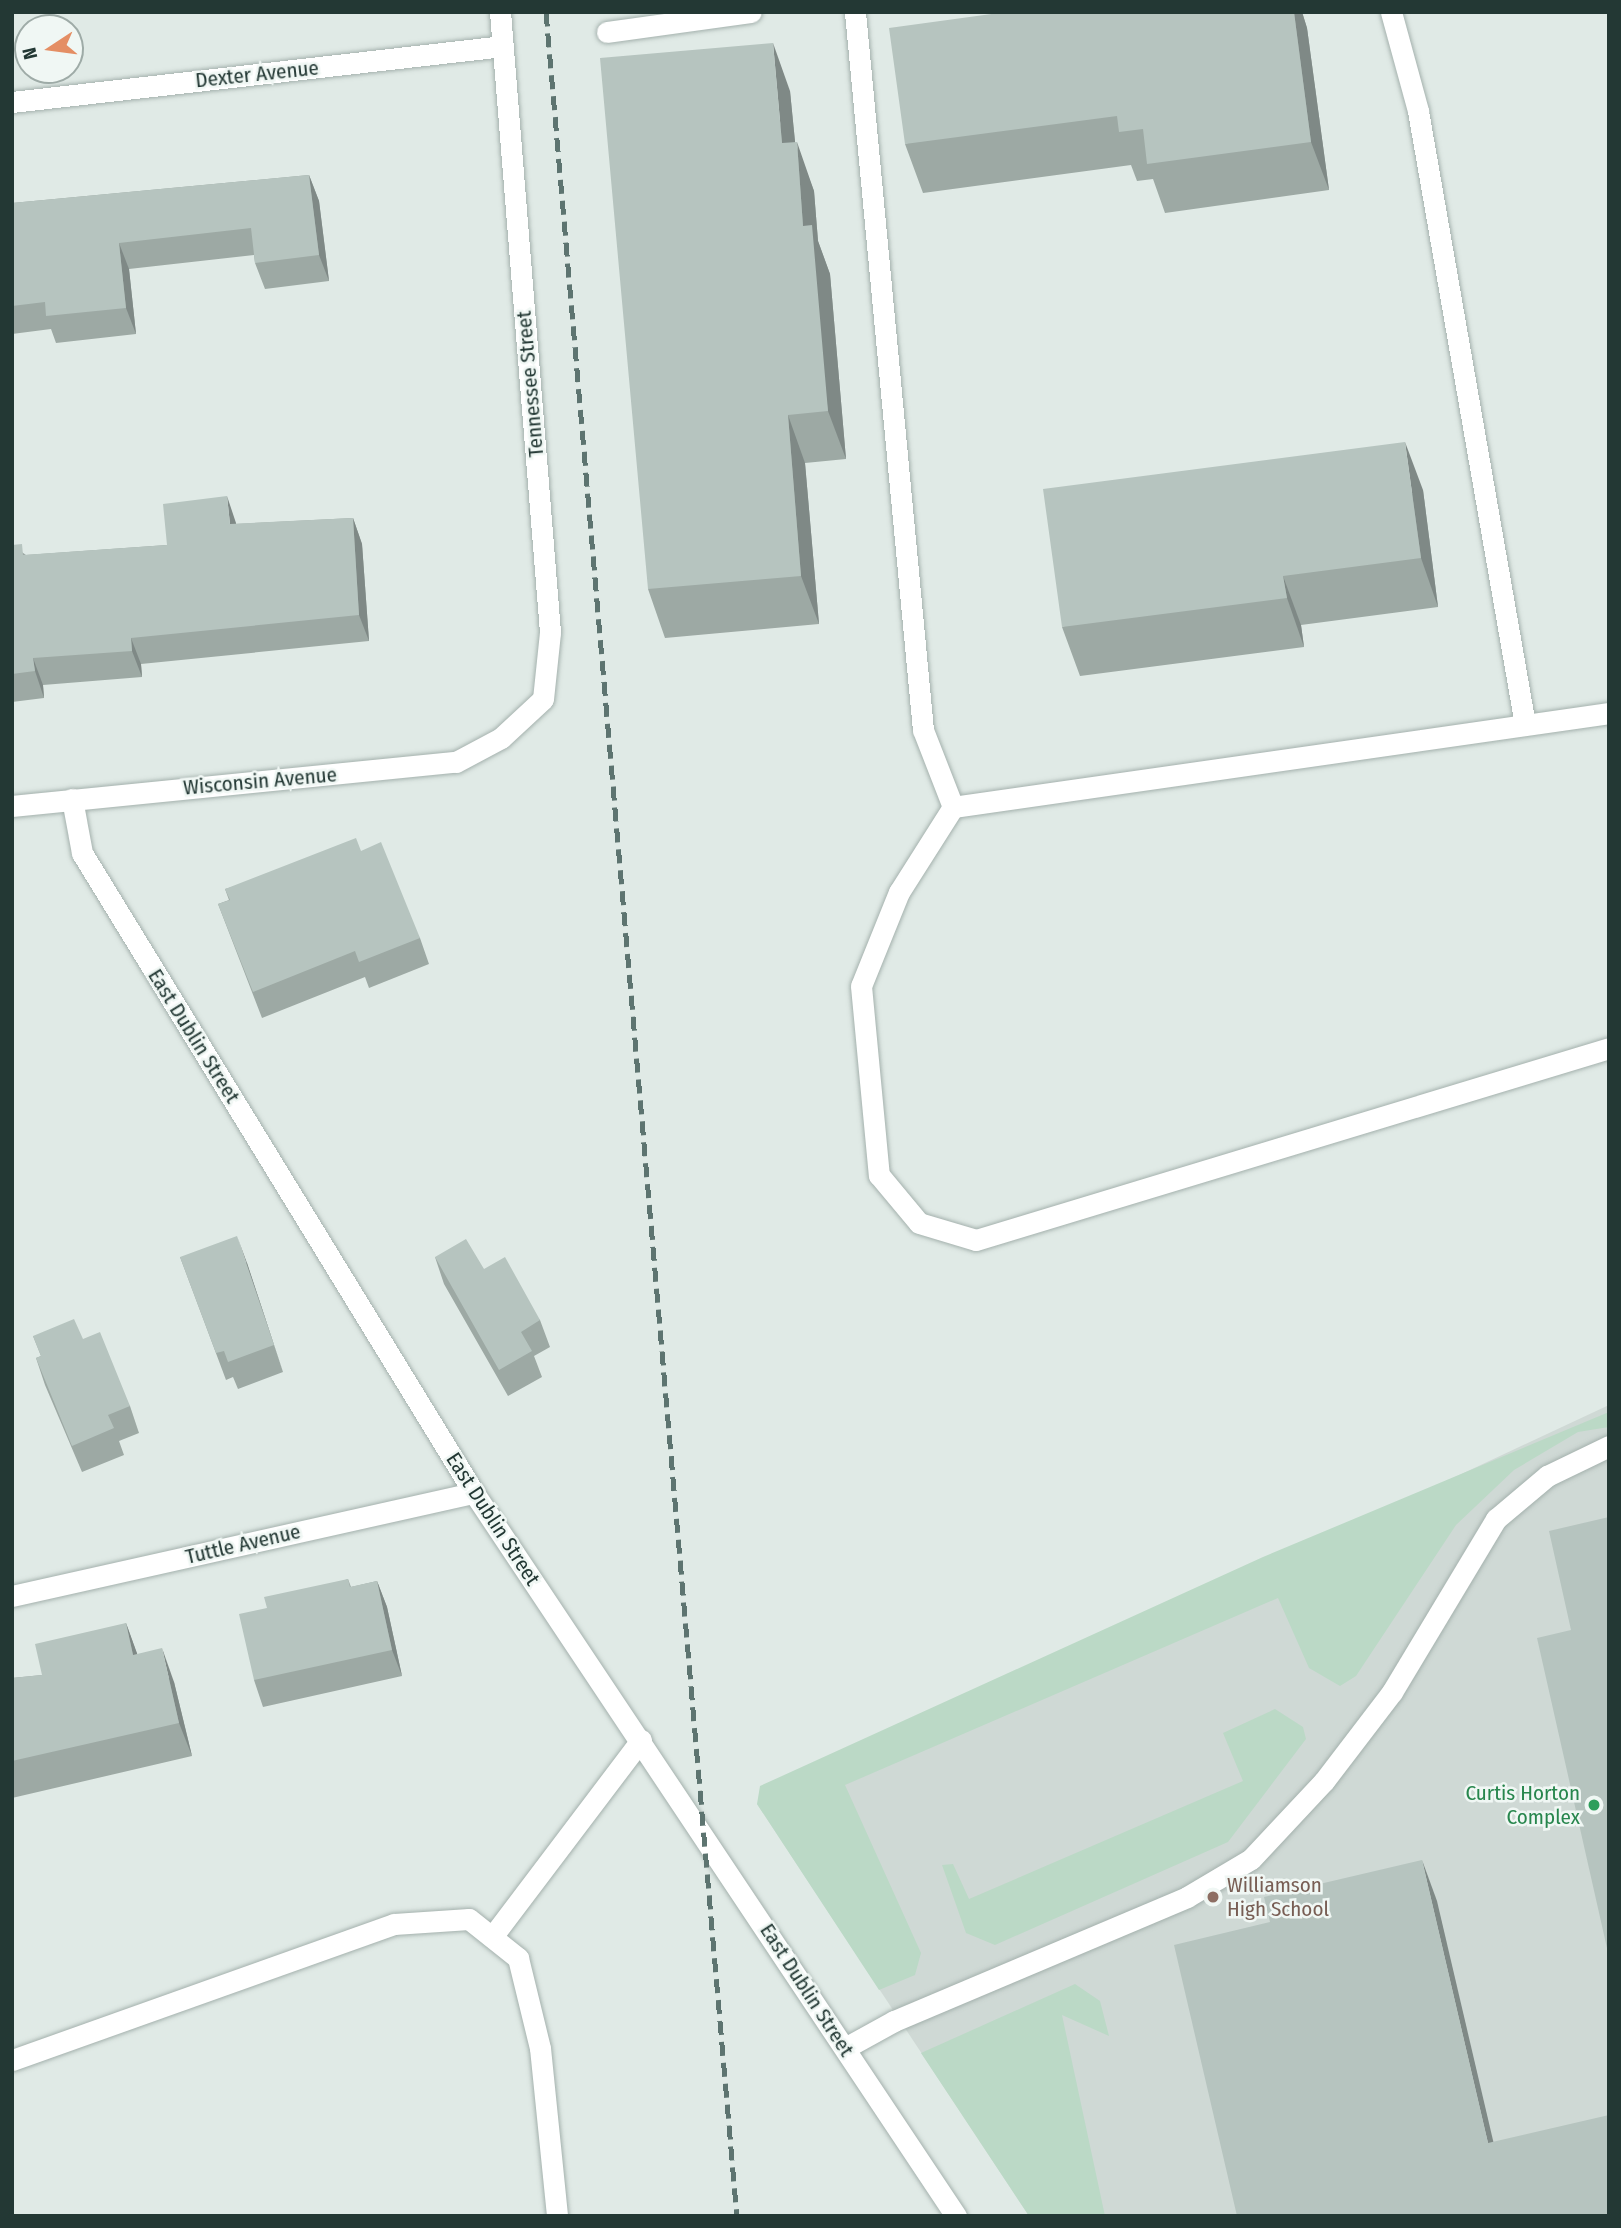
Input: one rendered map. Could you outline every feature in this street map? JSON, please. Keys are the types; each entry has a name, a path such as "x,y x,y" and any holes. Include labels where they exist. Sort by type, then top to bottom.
{"street":[{"name":"Tennessee Street","path":"500,12 550,632 543,699 501,738"},
{"path":"607,32 751,12"},
{"path":"855,12 923,730 953,807"},
{"path":"1391,12 1418,111 1525,725"},
{"name":"Dexter Avenue","path":"12,102 503,46"},
{"path":"1609,713 953,807 899,892 861,986 879,1175 919,1223 976,1240 1609,1048"},
{"name":"Wisconsin Avenue","path":"12,806 456,762 501,738"},
{"name":"East Dublin Street","path":"72,799 82,853 474,1493 956,2216"},
{"path":"845,2048 1188,1897 1251,1860 1324,1781 1391,1692 1496,1519 1547,1476 1609,1446"},
{"name":"Tuttle Avenue","path":"12,1596 474,1493"},
{"path":"492,1937 640,1740"},
{"path":"12,2060 394,1924 469,1919 518,1958 540,2048 557,2216"}],"shaded area":[{"name":"Williamson High School","path":"1609,1405 1609,2216 1029,2216 757,1804"}],"green space":[{"path":"1609,1412 1609,1427 1578,1432 1514,1470 1456,1525 1356,1676 1340,1686 1309,1668 1278,1598 845,1785 921,1953 915,1975 879,1990 757,1804 760,1786 1263,1557"},
{"path":"1275,1709 1303,1727 1306,1739 1228,1842 995,1945 966,1933 942,1865 953,1864 969,1899 1243,1781 1223,1733"},
{"path":"1075,1984 1100,2001 1109,2036 1062,2015 1105,2216 1029,2216 921,2053"}],"building":[{"path":"1006,12 1294,12 1311,142 1147,164 1143,129 1119,132 1117,116 905,144 889,28"},
{"path":"773,43 782,143 797,142 803,226 812,225 828,411 788,415 801,576 648,589 600,58"},
{"path":"309,175 319,255 255,263 251,228 119,243 126,308 46,316 45,302 12,306 12,203"},
{"path":"1405,442 1421,558 1283,576 1287,598 1062,627 1043,489"},
{"path":"227,496 230,524 353,518 359,615 131,638 132,651 33,658 35,671 12,674 12,545 22,544 23,555 167,545 163,504"},
{"path":"356,838 361,851 381,842 420,938 359,962 355,951 253,992 218,904 230,900 225,889"},
{"path":"237,1236 274,1345 228,1362 224,1351 216,1353 180,1257"},
{"path":"466,1239 484,1269 505,1257 540,1320 521,1332 532,1351 499,1370 435,1257"},
{"path":"74,1319 83,1339 100,1332 130,1406 108,1415 114,1428 72,1446 36,1358 41,1356 33,1336"},
{"name":"Curtis Horton Complex","path":"1609,1517 1609,1957 1537,1638 1571,1630 1549,1531"},
{"path":"348,1579 350,1587 377,1581 392,1650 254,1680 239,1614 267,1608 264,1597"},
{"path":"126,1623 133,1655 162,1648 179,1723 12,1761 12,1678 42,1675 35,1644"},
{"path":"1422,1860 1488,2143 1609,2115 1609,2216 1237,2216 1174,1945 1270,1922 1264,1897"}],"railway":[{"path":"546,12 737,2216"}],"place":[{"name":"Curtis Horton Complex","path":"1594,1805"},
{"name":"Williamson High School","path":"1213,1897"}]}
